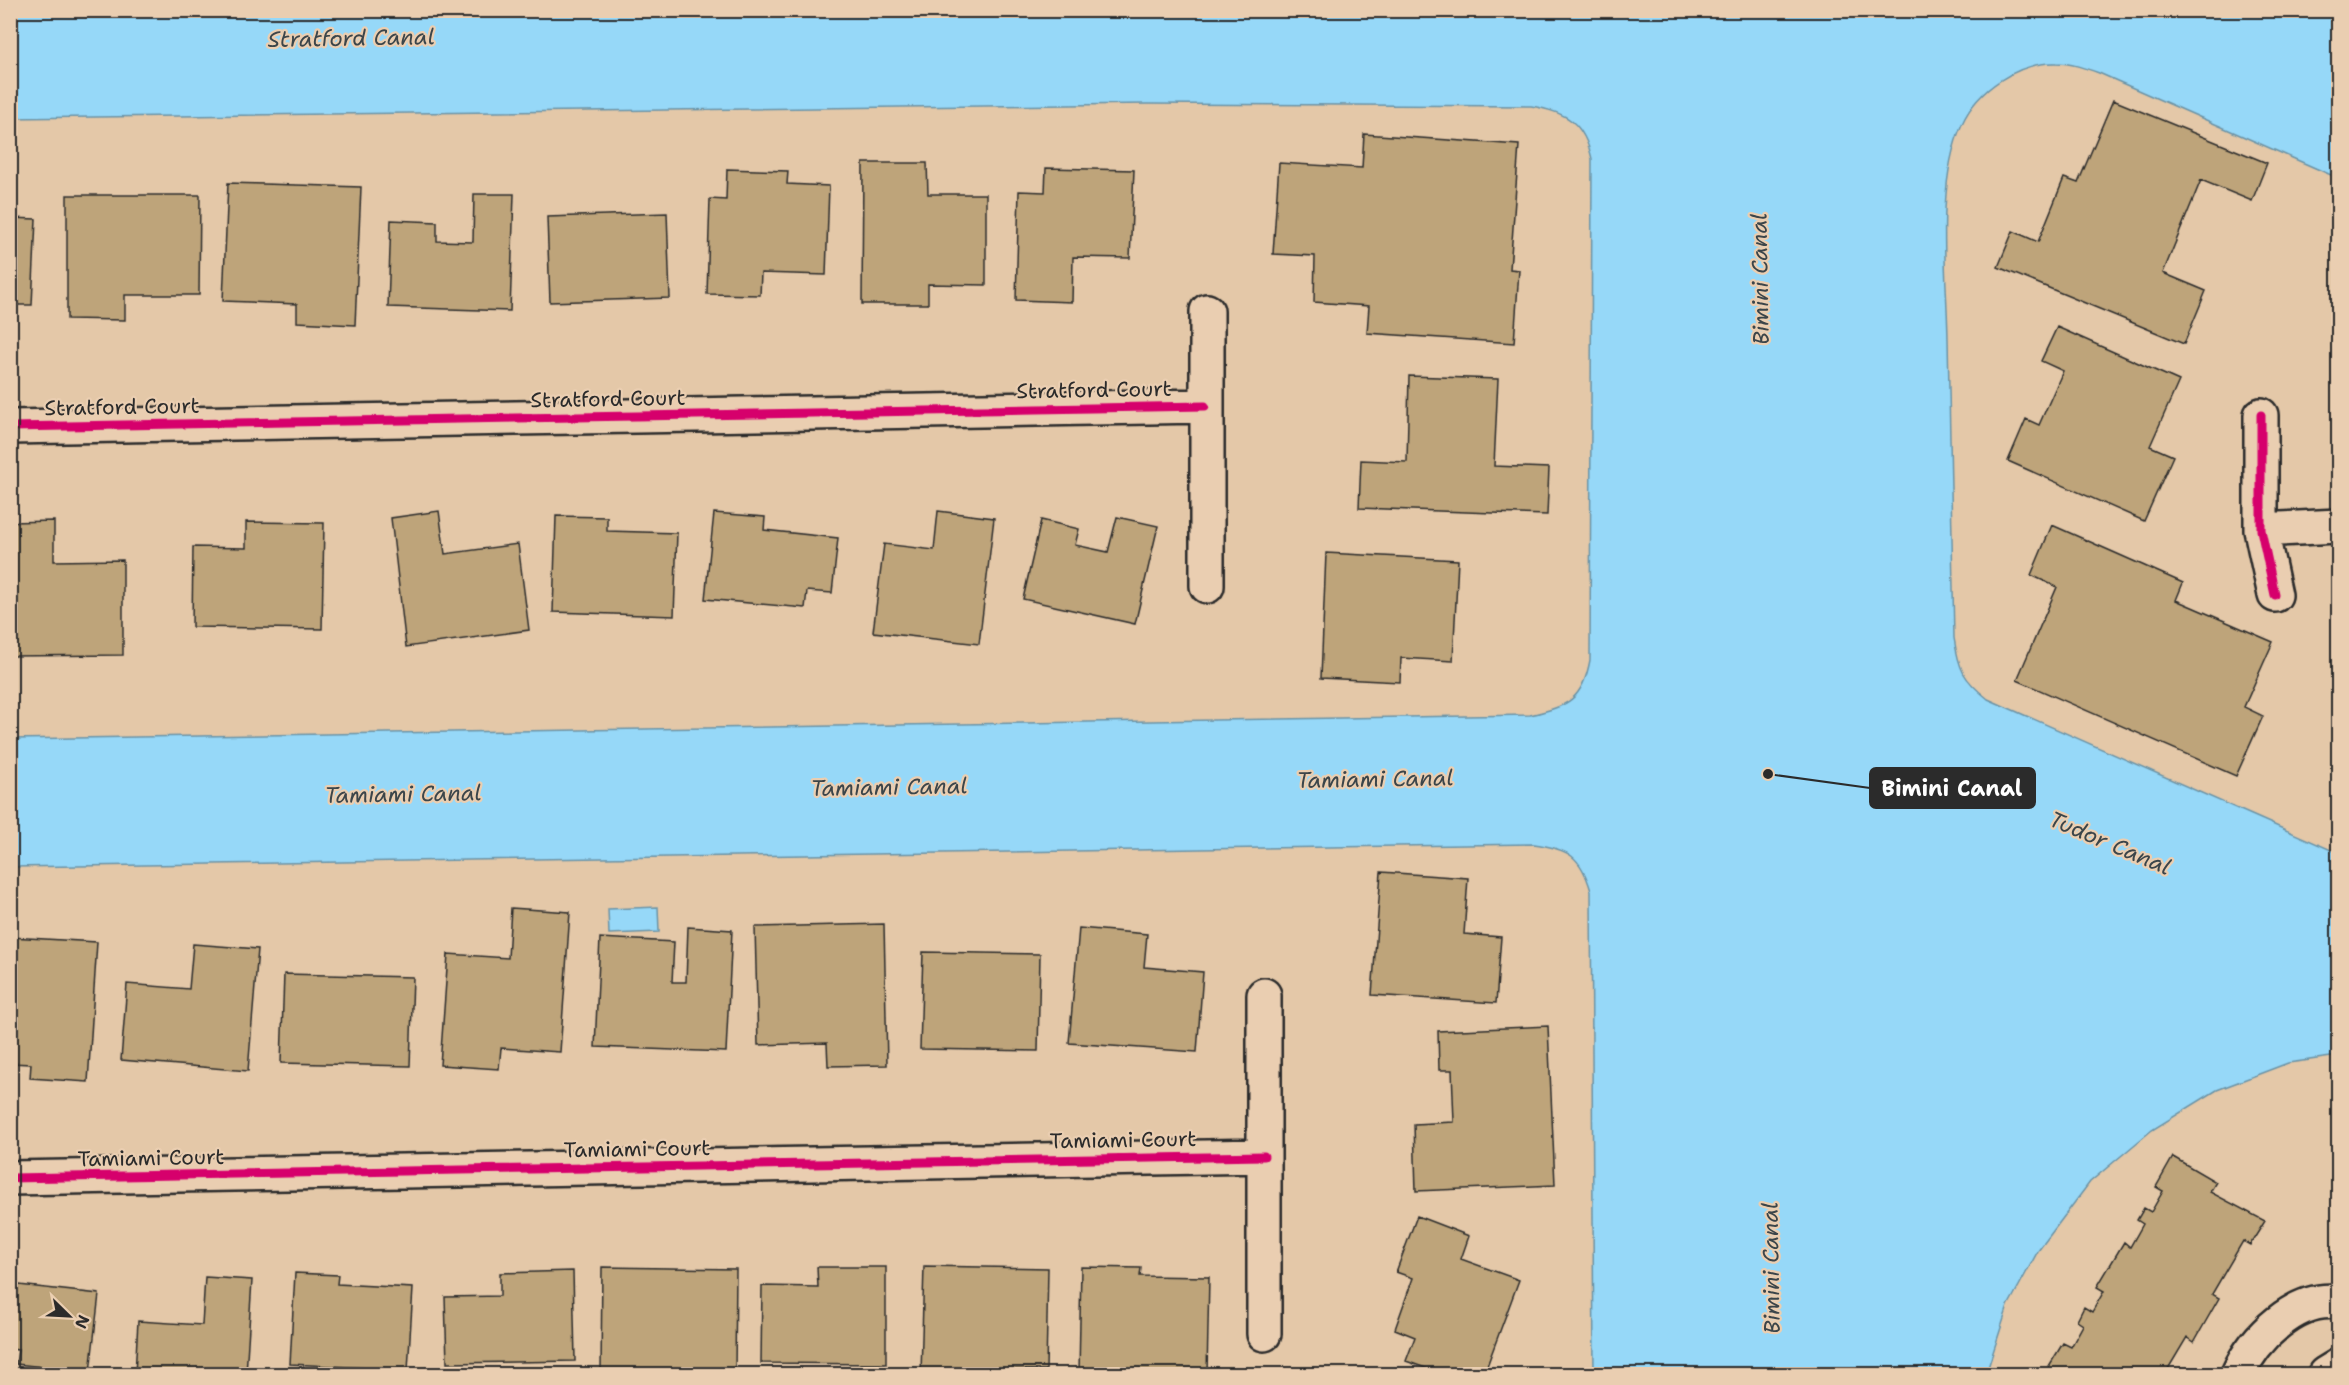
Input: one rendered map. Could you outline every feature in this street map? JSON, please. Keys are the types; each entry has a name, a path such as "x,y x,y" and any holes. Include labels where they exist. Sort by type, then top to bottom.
{"street":[{"path":"1207,311 1205,406 1207,586"},
{"name":"Stratford Court","path":"10,427 1205,406"},
{"path":"2261,415 2261,530 2275,595"},
{"path":"2261,530 2338,526"},
{"path":"1264,995 1264,1334"},
{"name":"Tamiami Court","path":"10,1178 1264,1156"},
{"path":"2238,1374 2257,1345 2276,1324 2303,1308 2325,1300 2338,1302"},
{"path":"2325,1374 2338,1366"}],"water":[{"path":"2330,10 2338,14 2338,178 2099,73 2062,63 2027,67 2000,80 1988,89 1962,124 1954,148 1948,174 1944,230 1954,638 1960,666 1973,686 1988,699 2338,853 2338,1056 2288,1063 2217,1090 2152,1130 2090,1182 2038,1251 2008,1306 1986,1374 1594,1374 1591,891 1578,862 1572,856 1556,849 1534,844 11,867 11,739 1530,715 1554,709 1572,699 1578,692 1583,684 1590,660 1592,159 1584,136 1572,121 1555,112 1531,106 1147,104 11,118 11,11"},
{"path":"658,907 659,932 609,934 608,909"}],"building":[{"path":"2113,100 2267,163 2252,201 2201,180 2163,273 2206,291 2184,344 1998,267 2013,231 2038,242 2064,178 2078,183"},
{"path":"1364,134 1519,145 1510,269 1519,270 1514,343 1367,333 1369,306 1314,302 1315,256 1273,254 1279,163 1362,168"},
{"path":"863,163 927,163 928,194 986,194 986,285 928,284 928,304 862,304"},
{"path":"1046,168 1134,170 1130,258 1073,257 1072,302 1016,300 1019,191 1045,192"},
{"path":"727,169 788,171 787,184 829,186 826,275 761,273 760,295 707,294 710,199 726,200"},
{"path":"228,183 361,187 355,325 297,322 297,304 223,301"},
{"path":"474,194 514,194 510,311 388,307 391,220 437,222 437,241 473,242"},
{"path":"67,195 200,195 199,295 125,295 125,320 67,319"},
{"path":"667,213 670,298 550,302 547,217"},
{"path":"10,218 36,219 32,305 10,305"},
{"path":"2057,327 2179,381 2150,446 2173,456 2144,521 2008,461 2026,419 2039,425 2063,371 2041,361"},
{"path":"1409,376 1498,379 1494,466 1549,468 1547,515 1359,508 1361,460 1407,462"},
{"path":"439,511 445,554 518,544 529,630 406,647 391,518"},
{"path":"938,511 994,518 979,644 873,632 884,544 934,550"},
{"path":"714,513 765,517 764,530 838,538 832,593 807,591 805,608 705,599"},
{"path":"556,516 607,517 607,531 677,533 674,616 553,612"},
{"path":"1117,517 1158,526 1135,624 1023,599 1041,520 1079,529 1075,545 1108,552"},
{"path":"54,521 54,561 123,560 123,655 10,656 10,522"},
{"path":"246,522 324,523 322,629 192,627 193,547 246,548"},
{"path":"2052,525 2183,583 2176,600 2273,642 2244,707 2263,716 2236,776 2017,680 2057,587 2031,575"},
{"path":"1326,553 1458,560 1453,661 1401,658 1400,682 1321,678"},
{"path":"1381,872 1468,878 1464,934 1501,937 1496,1003 1372,995"},
{"path":"511,908 570,912 560,1052 501,1048 499,1069 440,1065 448,954 508,958"},
{"path":"884,924 887,1065 828,1066 827,1043 758,1045 755,927"},
{"path":"688,927 732,930 726,1052 595,1047 600,938 674,942 672,982 686,982"},
{"path":"1079,928 1147,934 1144,967 1203,972 1197,1052 1069,1043"},
{"path":"10,937 97,942 88,1082 30,1078 31,1064 10,1063"},
{"path":"193,944 258,949 248,1071 121,1060 127,984 189,989"},
{"path":"923,952 1040,954 1038,1051 920,1049"},
{"path":"284,974 413,977 410,1066 281,1063"},
{"path":"1548,1026 1555,1185 1416,1191 1414,1124 1454,1122 1452,1070 1439,1070 1438,1031"},
{"path":"2173,1157 2216,1182 2210,1192 2265,1221 2250,1245 2243,1241 2212,1294 2219,1298 2194,1342 2187,1337 2165,1374 2052,1374 2046,1371 2063,1343 2071,1347 2083,1325 2077,1321 2084,1307 2092,1312 2104,1291 2097,1287 2124,1242 2130,1247 2143,1224 2137,1220 2144,1208 2151,1212 2163,1191 2156,1187"},
{"path":"1417,1216 1469,1236 1461,1259 1519,1280 1484,1374 1429,1374 1431,1370 1406,1361 1415,1337 1395,1329 1413,1278 1396,1272"},
{"path":"924,1266 1048,1268 1046,1370 976,1369 976,1374 921,1374"},
{"path":"602,1267 736,1269 735,1374 601,1374"},
{"path":"817,1267 886,1267 886,1364 761,1363 762,1286 818,1287"},
{"path":"1081,1267 1141,1268 1140,1276 1209,1277 1207,1374 1079,1374"},
{"path":"573,1271 575,1361 447,1363 445,1297 500,1296 500,1273"},
{"path":"295,1273 338,1275 337,1284 413,1288 408,1370 290,1364"},
{"path":"205,1277 252,1280 246,1374 135,1374 138,1321 202,1325"},
{"path":"10,1284 99,1294 90,1372 16,1364 18,1350 10,1349"}],"cycle path":[{"path":"10,427 1205,406"},
{"path":"2261,415 2261,530 2275,595"},
{"path":"10,1178 1264,1156"}],"place":[{"name":"Bimini Canal","path":"1768,774"}],"water label":[{"name":"Stratford Canal","path":"351,38"},
{"name":"Tamiami Canal","path":"1375,779"},
{"name":"Tamiami Canal","path":"889,787"},
{"name":"Tamiami Canal","path":"403,794"},
{"name":"Tudor Canal","path":"2110,843"}]}
